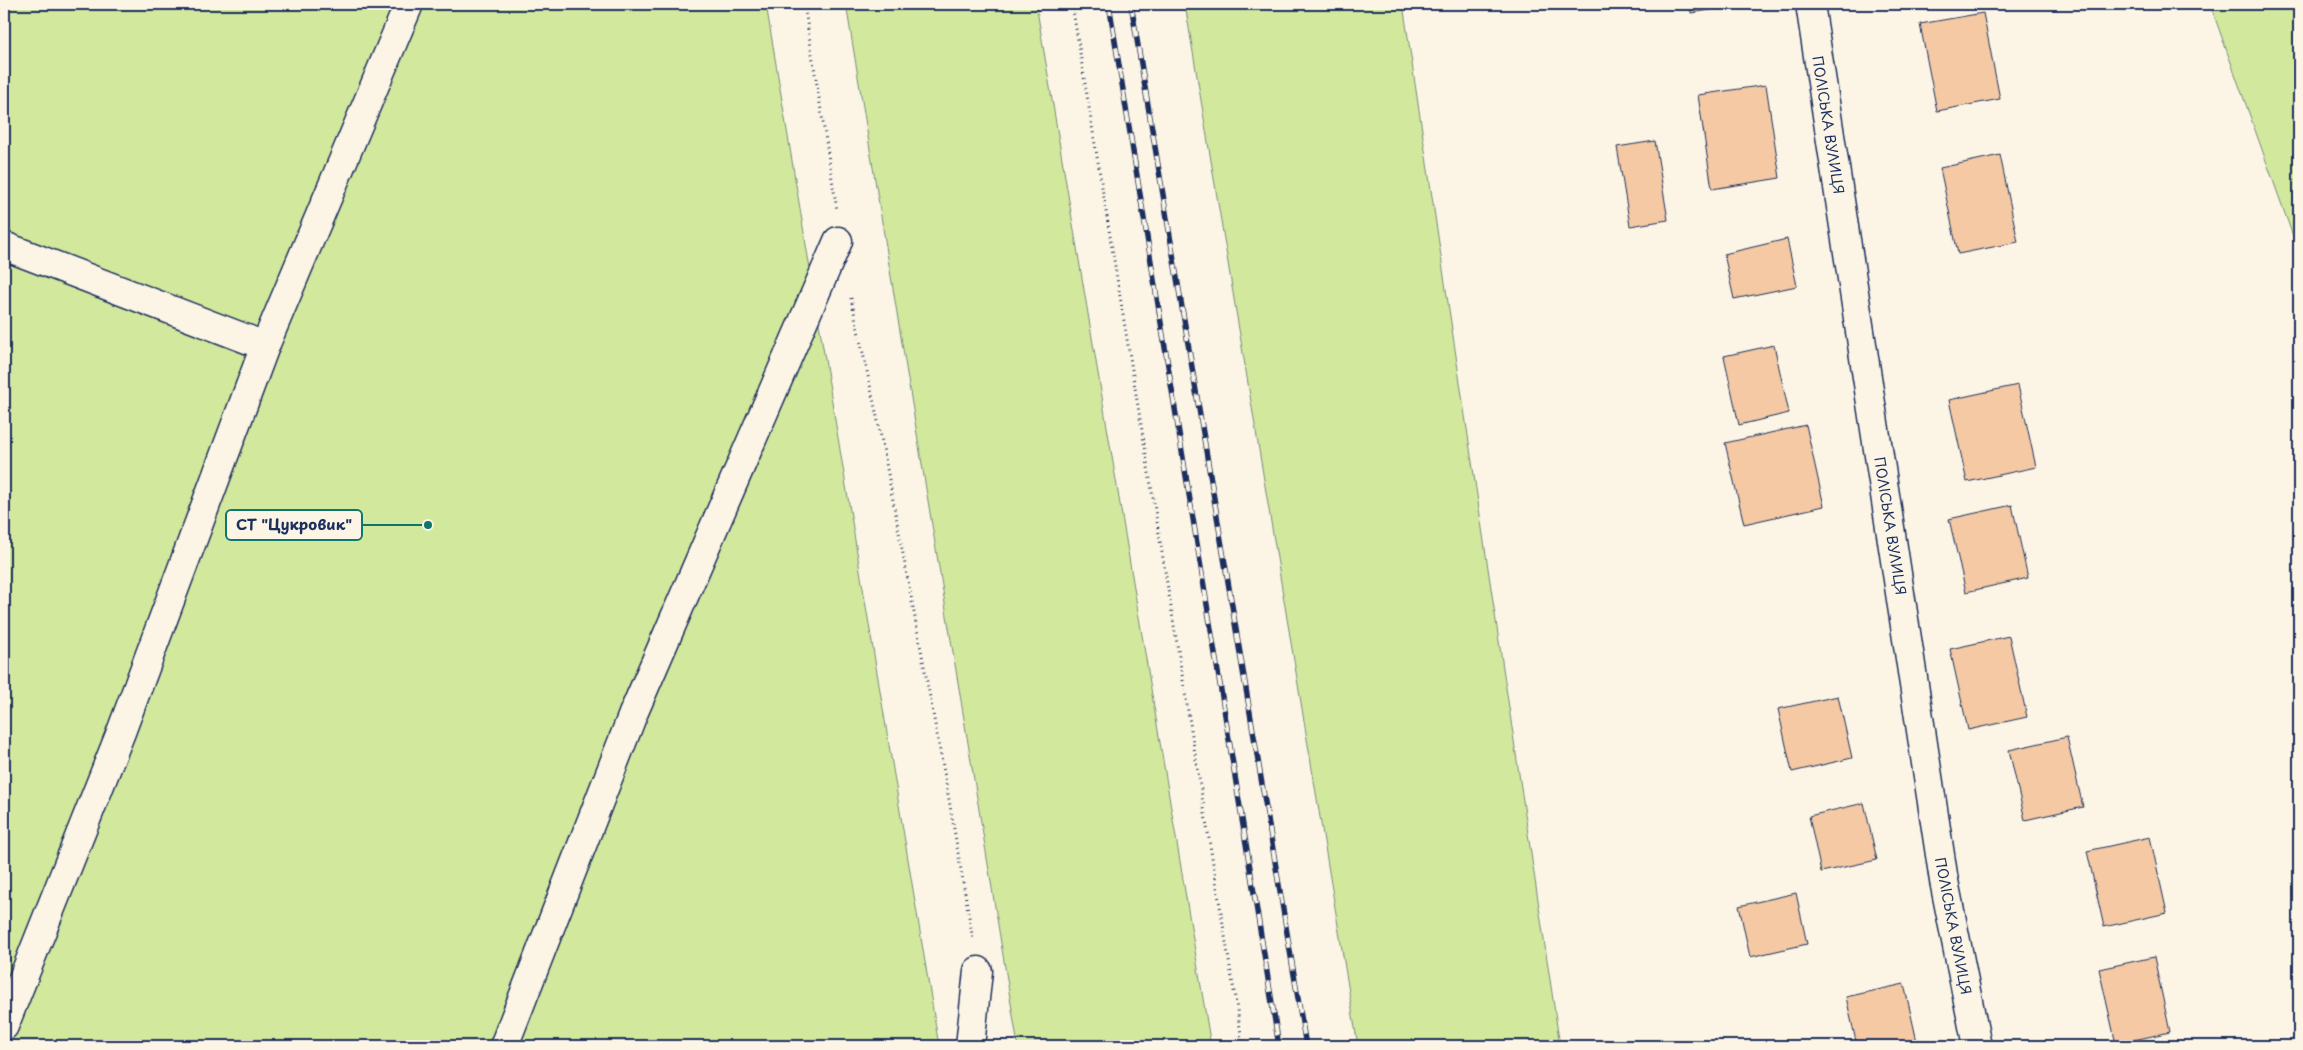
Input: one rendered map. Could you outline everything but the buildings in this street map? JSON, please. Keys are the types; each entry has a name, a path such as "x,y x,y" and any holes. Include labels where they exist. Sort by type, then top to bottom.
{"street":[{"path":"4,1026 122,732 265,346 409,4"},
{"name":"ПОЛІСЬКА ВУЛИЦЯ","path":"1810,4 1944,881 1977,1046"},
{"path":"504,1046 633,714 838,241"},
{"path":"4,246 265,346"},
{"path":"970,1046 978,972"}],"path":[{"path":"804,4 837,205 838,241"},
{"path":"1072,4 1243,1046"},
{"path":"849,290 886,465 947,788 978,972"}],"green space":[{"path":"4,4 766,4 939,1046 4,1046"},
{"path":"846,4 1036,4 1211,1046 1018,1046"},
{"path":"1185,4 1403,4 1560,1046 1358,1046"},
{"path":"2210,4 2299,4 2299,253"}],"railway":[{"path":"1109,4 1279,1046"},
{"path":"1131,4 1306,1046"}],"place":[{"name":"СТ \"Цукровик\"","path":"428,525"}]}
